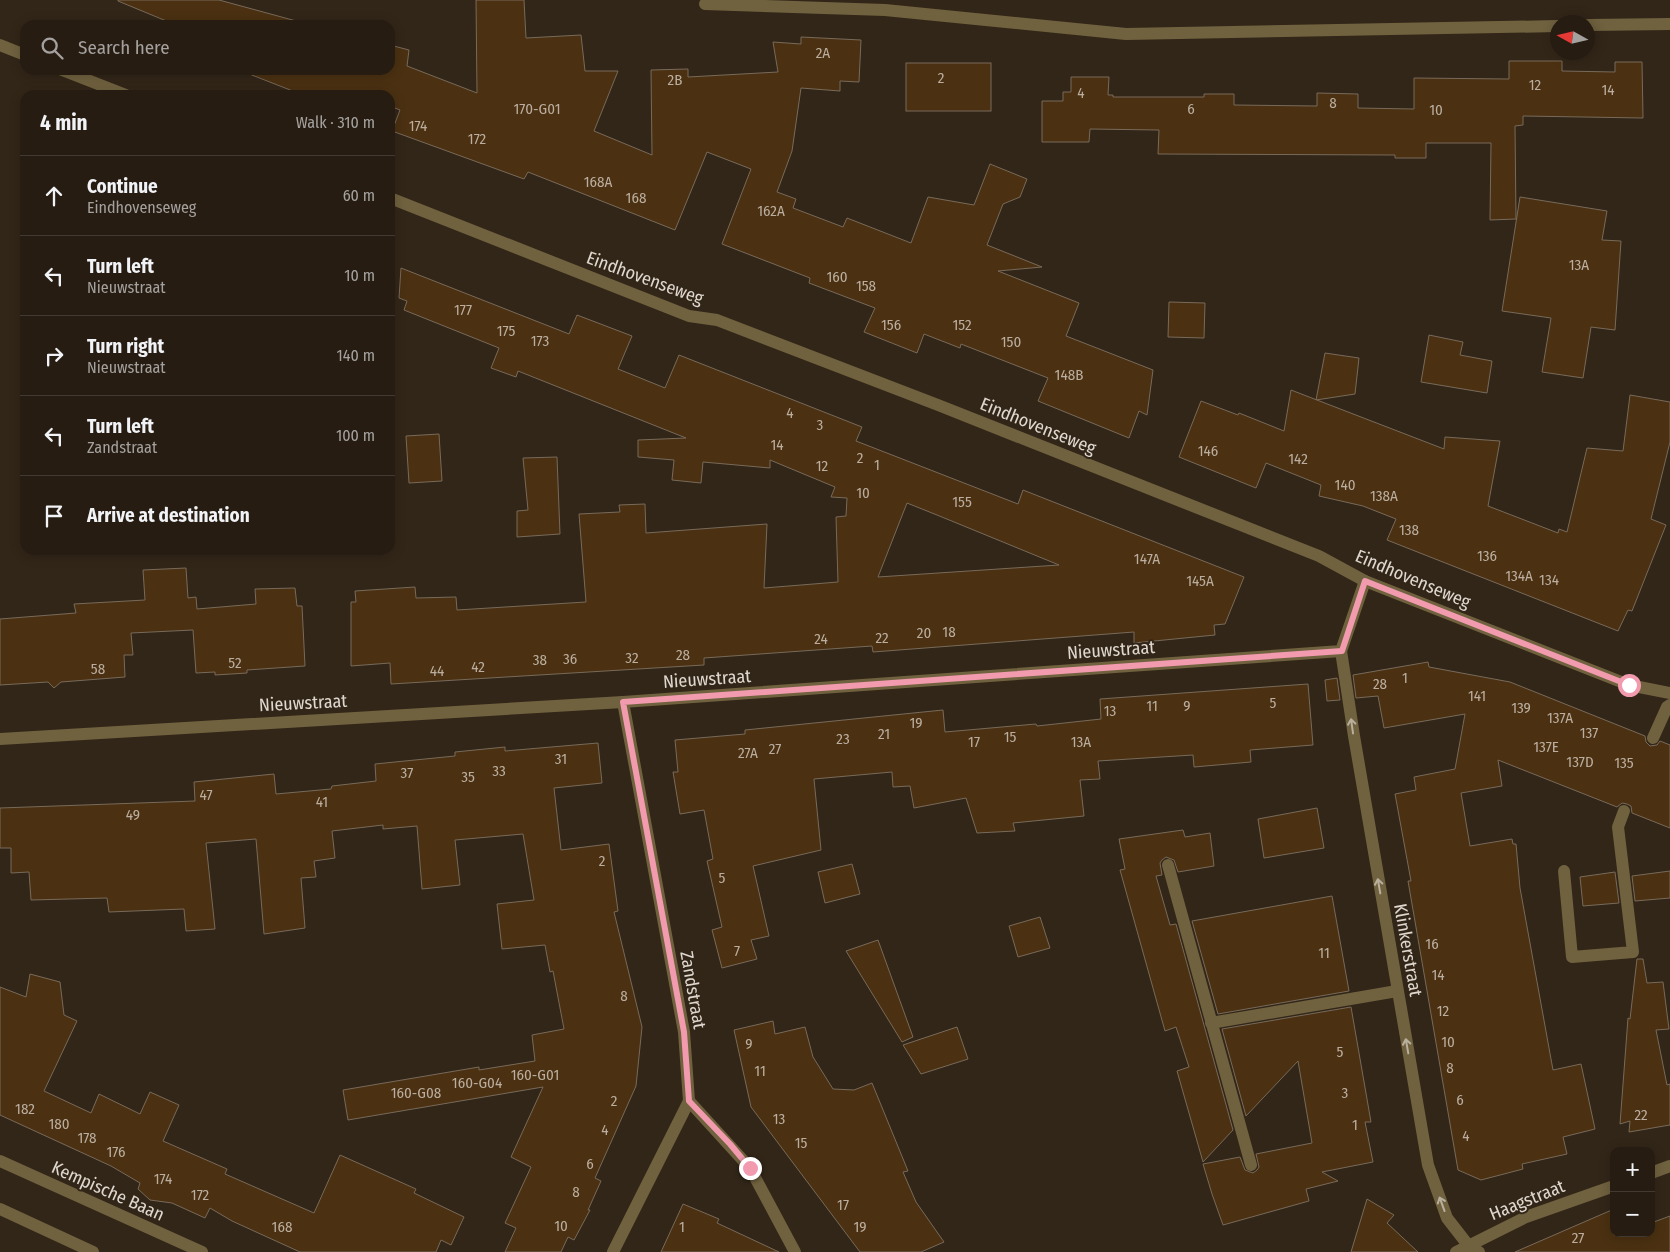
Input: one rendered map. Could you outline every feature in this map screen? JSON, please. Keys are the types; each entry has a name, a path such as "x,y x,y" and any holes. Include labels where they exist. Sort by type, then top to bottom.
{"street":[{"path":"705,4 885,10 1126,34 1550,26"},
{"path":"1595,25 1670,24"},
{"path":"0,45 20,54"},
{"path":"75,75 113,90"},
{"name":"Eindhovenseweg","path":"395,200 689,316 717,320 938,405 1319,556 1365,581 1629,685 1670,693"},
{"path":"1342,651 1365,581"},
{"name":"Nieuwstraat","path":"0,739 623,702 1342,651"},
{"name":"Klinkerstraat","path":"1342,651 1354,736 1428,1165 1447,1218 1468,1245 1479,1252"},
{"name":"Zandstraat","path":"623,702 684,1032 689,1101"},
{"path":"1653,738 1667,707 1670,705"},
{"path":"1564,871 1572,957 1633,952 1618,827 1624,811"},
{"path":"1168,865 1251,1165"},
{"path":"1211,1023 1397,991"},
{"path":"613,1252 689,1101 750,1168 795,1252"},
{"name":"Kempische Baan","path":"0,1161 202,1252"},
{"path":"1655,1172 1670,1166"},
{"name":"Haagstraat","path":"1456,1252 1526,1217 1610,1187"},
{"path":"0,1210 67,1247 93,1252"}],"building":[{"path":"219,0 293,20 164,20 118,1"},
{"path":"476,0 524,0 526,38 581,35 585,71 618,71 594,131 652,155 651,70 688,69 688,77 778,72 773,42 801,44 801,37 861,40 859,82 840,81 840,91 801,88 792,151 777,192 796,199 793,208 843,227 847,218 911,243 928,197 974,205 990,164 1027,179 1020,197 1003,204 987,245 1042,267 998,271 1079,303 1066,336 1153,370 1147,415 1139,411 1129,438 1038,401 1048,378 961,344 960,348 924,334 917,353 864,332 875,308 809,283 810,278 722,244 751,169 707,152 675,230 528,172 524,179 395,132 395,123 400,110 395,108 395,90 290,90 252,75 395,75 395,46 409,50 407,66 477,93"},
{"path":"1509,61 1562,61 1562,71 1615,72 1615,62 1642,62 1643,118 1523,116 1523,125 1515,126 1516,219 1490,220 1491,143 1426,143 1426,158 1395,158 1395,155 1158,154 1159,130 1090,129 1089,142 1042,142 1042,101 1063,101 1063,92 1071,92 1071,77 1109,77 1108,95 1113,95 1113,97 1204,97 1204,94 1234,94 1234,105 1317,106 1317,93 1358,94 1358,108 1414,109 1414,78 1509,79"},
{"path":"906,63 991,63 991,111 906,111"},
{"path":"1520,197 1607,211 1602,240 1621,241 1615,330 1591,327 1583,378 1542,372 1551,318 1502,311"},
{"path":"401,268 569,334 577,315 632,336 618,369 665,388 679,355 862,427 856,441 1018,504 1023,490 1244,577 1225,624 1214,625 1215,635 1134,643 1134,632 873,652 872,646 704,658 704,665 391,684 390,663 351,666 351,602 356,602 355,591 415,587 416,598 456,597 457,610 586,602 579,514 620,512 619,505 645,504 646,533 767,524 764,588 838,582 836,517 846,516 847,498 831,497 835,487 770,460 770,468 703,462 701,483 672,480 674,460 638,457 638,440 686,438 518,371 516,377 491,368 499,348 404,310 407,301 399,298","holes":["907,503 1059,565 878,577"]},
{"path":"1169,302 1205,303 1204,338 1168,337"},
{"path":"1429,335 1463,342 1460,355 1492,361 1487,393 1421,382"},
{"path":"1325,353 1359,358 1355,394 1316,400"},
{"path":"1291,390 1444,449 1445,437 1500,441 1488,506 1558,533 1559,529 1567,532 1587,448 1623,451 1630,395 1670,402 1670,442 1651,519 1666,525 1632,611 1628,610 1618,631 1387,540 1396,519 1363,506 1319,496 1321,485 1266,463 1256,488 1179,457 1201,401 1238,415 1239,413 1284,431"},
{"path":"439,434 442,481 409,483 406,436"},
{"path":"557,457 560,534 517,537 517,511 528,510 523,458"},
{"path":"186,568 188,598 196,597 197,609 256,604 255,589 295,588 297,606 302,606 305,666 247,670 247,673 215,675 215,672 196,673 193,630 131,633 133,655 124,655 125,677 61,682 54,688 48,682 0,685 0,619 76,613 74,604 145,600 143,570"},
{"path":"1428,662 1429,667 1510,682 1645,736 1646,742 1650,746 1657,745 1660,741 1670,745 1670,828 1632,813 1631,806 1627,804 1622,803 1617,807 1498,760 1502,786 1461,793 1470,846 1512,839 1513,844 1516,844 1520,888 1553,1070 1581,1064 1595,1129 1563,1137 1567,1154 1522,1164 1523,1169 1481,1180 1458,1170 1408,881 1411,881 1395,794 1416,790 1414,777 1455,769 1465,714 1384,728 1378,696 1356,698 1353,675"},
{"path":"1337,678 1340,700 1327,701 1325,680"},
{"path":"1308,684 1313,745 1250,750 1251,762 1194,767 1193,755 1098,761 1100,779 1080,780 1084,816 1013,823 1015,831 977,833 966,798 914,808 910,786 893,787 892,772 814,779 821,850 753,866 769,936 751,940 757,959 722,968 712,930 722,927 707,861 713,859 704,810 680,814 673,772 678,772 675,740 745,734 745,730 943,710 945,732 1036,724 1037,726 1101,719 1100,699"},
{"path":"598,743 602,783 554,788 561,850 609,844 618,911 614,912 642,1027 636,1086 595,1178 601,1181 588,1210 590,1210 574,1240 568,1237 561,1252 505,1252 516,1228 505,1223 531,1167 511,1157 543,1087 348,1120 343,1090 479,1067 479,1070 535,1061 532,1035 564,1029 553,971 550,972 545,945 502,949 497,904 534,900 523,834 455,840 460,885 422,889 417,826 383,829 383,825 332,831 335,858 314,861 316,877 301,878 305,928 264,934 256,839 206,843 215,929 186,931 184,909 109,912 107,898 31,900 29,872 11,873 11,848 0,848 0,808 195,801 194,782 274,774 276,794 331,789 332,786 376,781 375,764 455,756 455,752 505,747 505,751"},
{"path":"1317,808 1324,848 1264,858 1258,819"},
{"path":"1183,830 1185,837 1210,833 1214,866 1178,872 1174,860 1166,857 1160,863 1162,875 1156,876 1170,925 1176,924 1233,1130 1203,1162 1177,1071 1189,1067 1176,1027 1165,1031 1120,870 1125,869 1119,839"},
{"path":"852,864 860,894 825,903 818,872"},
{"path":"1670,871 1670,898 1635,901 1632,876"},
{"path":"1615,872 1619,903 1583,906 1580,877"},
{"path":"1332,896 1349,991 1218,1014 1192,921"},
{"path":"1040,917 1050,948 1018,957 1009,926"},
{"path":"878,940 913,1037 902,1042 846,951"},
{"path":"1637,959 1643,959 1647,983 1663,982 1669,1029 1656,1030 1667,1085 1670,1084 1670,1125 1629,1132 1630,1121 1620,1124 1628,1018 1630,1019"},
{"path":"30,974 60,982 64,1015 77,1021 44,1091 91,1113 99,1094 140,1114 150,1092 179,1105 163,1141 227,1169 225,1174 314,1213 340,1155 416,1189 414,1193 464,1217 451,1245 441,1240 436,1252 300,1252 232,1221 210,1208 205,1218 172,1203 150,1200 138,1189 140,1183 111,1166 0,1115 0,987 26,997"},
{"path":"1351,1007 1371,1122 1365,1122 1373,1162 1322,1172 1338,1181 1306,1189 1309,1201 1223,1225 1203,1164 1240,1157 1245,1170 1253,1173 1259,1167 1256,1154 1312,1143 1298,1061 1246,1116 1222,1029"},
{"path":"773,1021 775,1034 805,1027 813,1057 833,1089 854,1090 872,1083 908,1171 903,1172 916,1202 944,1242 921,1252 860,1252 751,1107 734,1030"},
{"path":"957,1027 968,1059 921,1074 903,1045"},
{"path":"1367,1199 1394,1215 1387,1223 1418,1252 1351,1252"},
{"path":"683,1204 719,1219 717,1223 779,1252 661,1252"},
{"path":"1610,1211 1610,1237 1655,1237 1655,1222 1670,1216 1670,1252 1515,1252"}],"route":[{"path":"750,1168 689,1101 684,1032 623,702 1342,651 1365,581 1629,685"}]}
